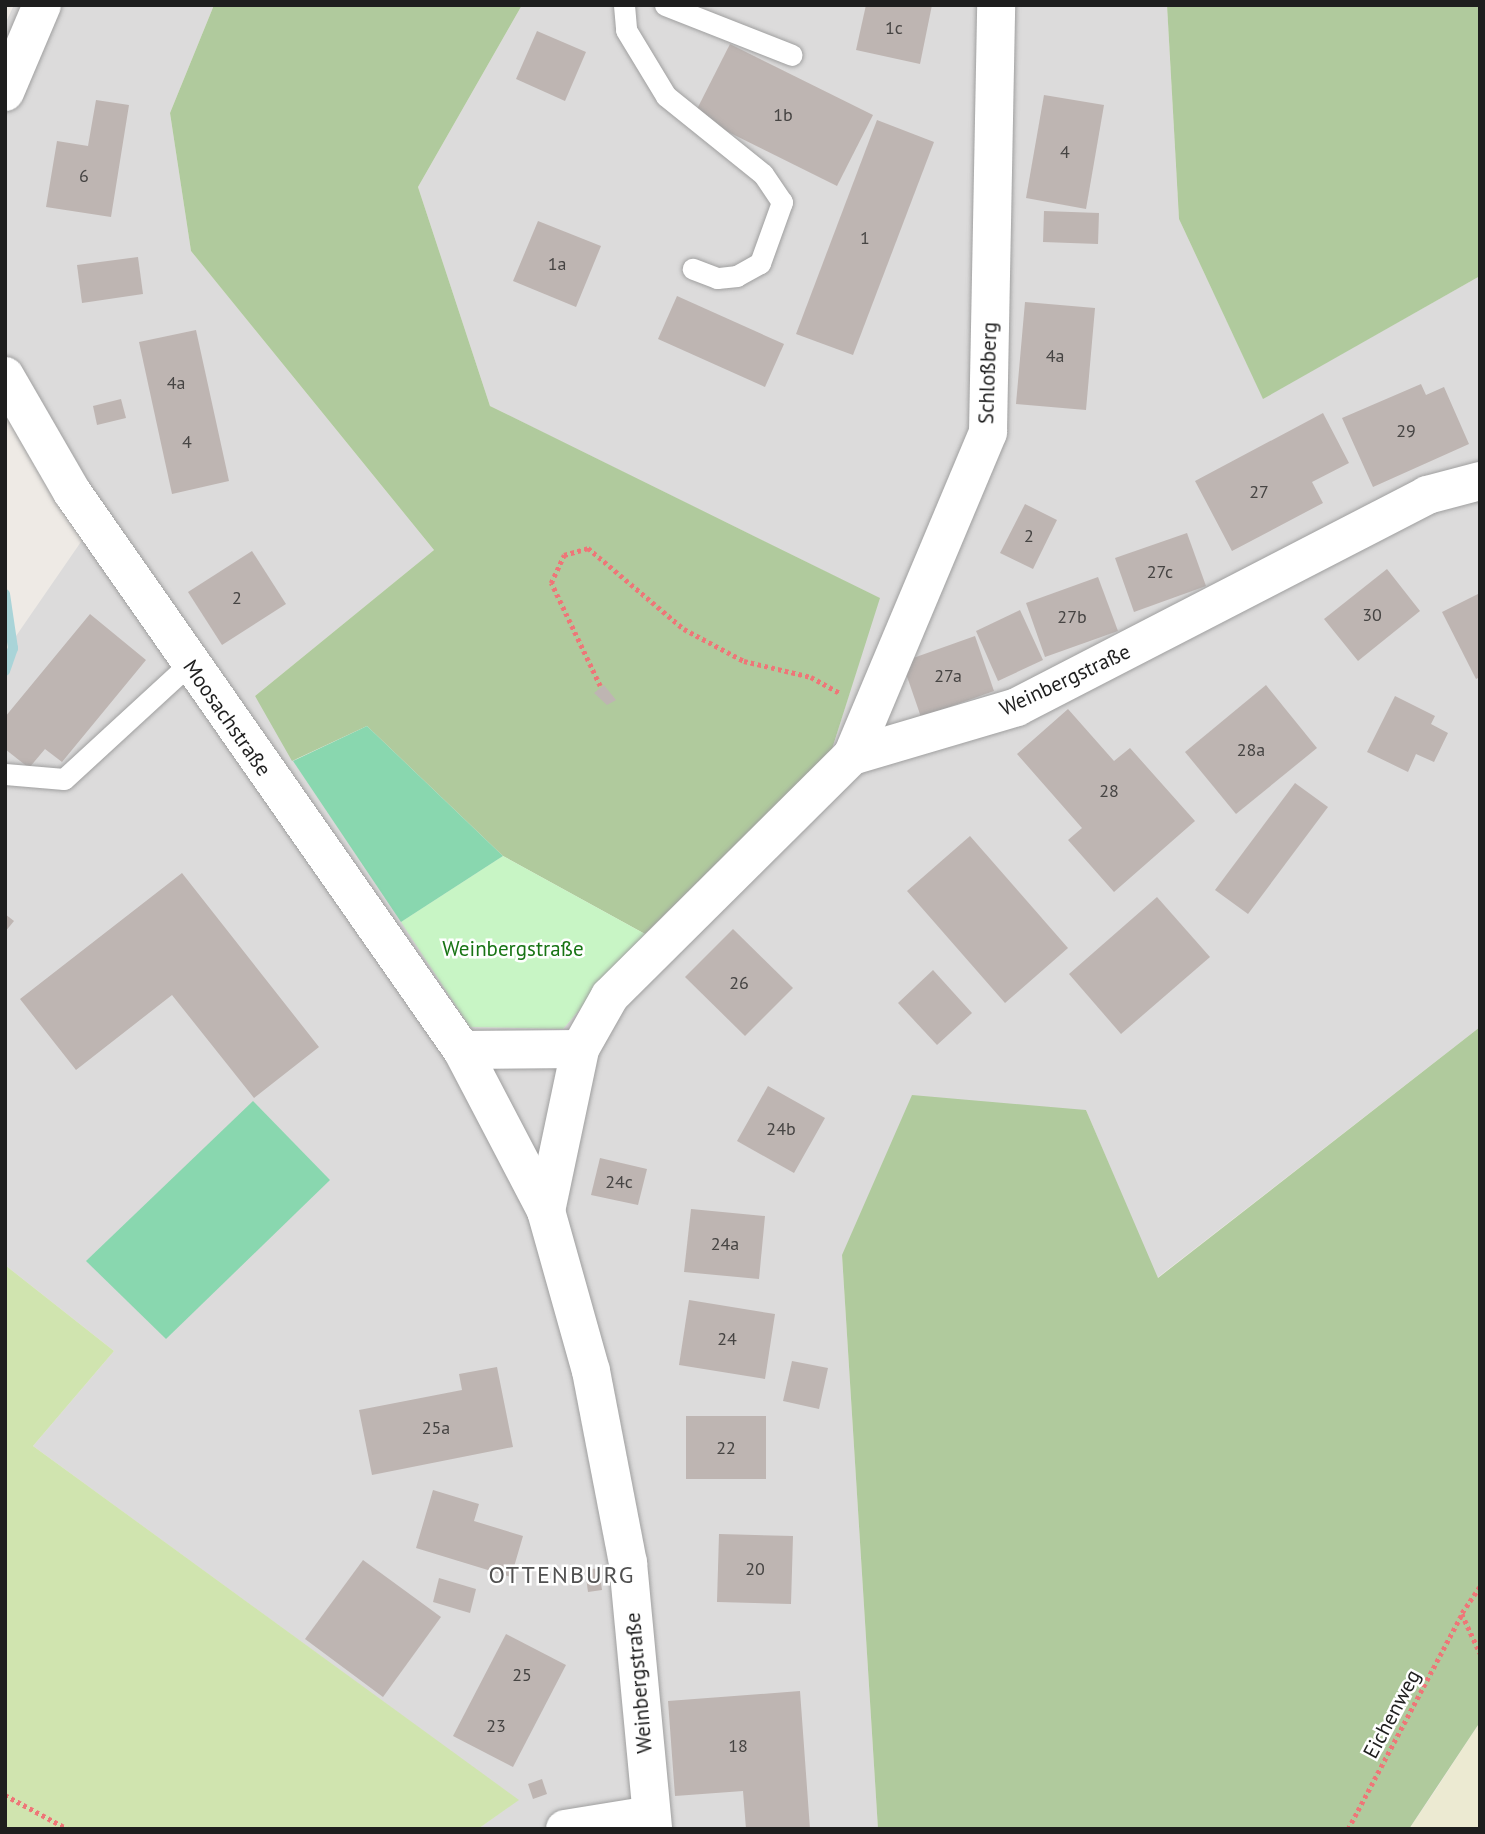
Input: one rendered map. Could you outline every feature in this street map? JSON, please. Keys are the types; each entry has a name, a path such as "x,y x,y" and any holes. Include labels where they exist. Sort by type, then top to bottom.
{"street":[{"path":"5,92 42,5"},
{"name":"Schloßberg","path":"852,756 988,432 996,5"},
{"name":"Moosachstraße","path":"5,376 72,492 189,664 462,1050"},
{"name":"Weinbergstraße","path":"546,1211 580,1049 610,996 852,756 1017,706 1427,495 1480,481"},
{"path":"462,1050 580,1049"},
{"name":"Weinbergstraße","path":"462,1050 546,1211 592,1371 628,1563 652,1822"},
{"path":"565,1829 652,1822"}],"lane":[{"path":"624,5 626,30 666,96 763,174 782,202 760,262 737,276 717,278 694,269"},
{"path":"665,5 792,55"},
{"path":"5,774 64,779 189,664"}],"path":[{"path":"600,686 551,583 564,555 588,548 684,629 744,661 811,677 853,700 852,756"},
{"name":"Eichenweg","path":"1348,1829 1462,1614 1480,1587"},
{"path":"1462,1614 1480,1653"},
{"path":"5,1795 68,1829"}],"shaded area":[{"path":"14,5 214,5 170,113 191,251 434,550 255,696 470,1027 563,1029 645,934 832,749 879,598 490,406 418,187 522,5 1167,5 1179,219 1263,398 1480,276 1480,1027 1157,1278 1086,1110 842,1255 878,1829 478,1829 518,1800 33,1446 114,1351 5,1265 5,652 85,536 5,380 5,24"},
{"path":"1480,1722 1480,1829 1409,1829 1431,1797"}],"green space":[{"path":"214,5 522,5 418,187 490,406 880,598 832,749 645,934 503,856 367,726 292,761 255,696 434,550 191,251 170,113"},
{"path":"1167,5 1480,5 1480,276 1263,399 1179,219"},
{"path":"367,726 503,856 401,922 293,761"},
{"name":"Weinbergstraße","path":"503,856 645,934 563,1029 470,1027 401,922"},
{"path":"1480,1027 1480,1722 1409,1829 878,1829 842,1255 912,1095 1086,1110 1158,1278"},
{"path":"253,1101 330,1180 166,1339 86,1261"},
{"path":"5,1265 114,1351 33,1446 519,1800 478,1829 5,1829"}],"building":[{"path":"866,5 932,5 920,64 856,50"},
{"path":"537,31 586,52 565,101 516,79"},
{"path":"730,44 873,115 837,186 694,115"},
{"path":"1044,95 1104,105 1086,209 1026,198"},
{"path":"96,100 129,105 111,217 46,207 57,141 88,146"},
{"path":"877,120 934,142 853,355 796,334"},
{"path":"1044,211 1099,213 1098,244 1043,242"},
{"path":"538,221 601,246 576,307 513,281"},
{"path":"138,257 143,294 82,303 77,265"},
{"path":"677,296 784,344 765,387 658,339"},
{"path":"1025,302 1095,308 1086,410 1016,404"},
{"path":"196,330 229,481 172,494 139,342"},
{"path":"1421,384 1426,395 1444,387 1469,444 1373,487 1342,418"},
{"path":"121,399 126,418 97,425 93,406"},
{"path":"1323,413 1349,463 1312,482 1323,503 1232,551 1195,481"},
{"path":"1025,504 1057,520 1033,569 1000,553"},
{"path":"1187,533 1206,586 1134,612 1115,558"},
{"path":"252,551 286,604 222,645 188,592"},
{"path":"1387,569 1420,611 1358,661 1324,619"},
{"path":"1098,577 1118,631 1045,657 1026,603"},
{"path":"1480,593 1480,677 1476,679 1442,612"},
{"path":"1020,610 1043,660 998,681 976,631"},
{"path":"90,614 146,660 62,762 45,749 29,768 5,749 5,717"},
{"path":"975,636 994,691 921,717 902,662"},
{"path":"604,685 616,700 607,705 594,693"},
{"path":"1266,685 1317,748 1236,814 1185,752"},
{"path":"1395,696 1435,716 1431,724 1448,733 1434,762 1416,754 1408,772 1367,752"},
{"path":"1068,709 1114,761 1130,748 1195,821 1114,892 1068,840 1082,828 1017,754"},
{"path":"1295,783 1328,807 1248,914 1215,890"},
{"path":"970,836 1068,948 1005,1003 907,891"},
{"path":"182,873 319,1047 254,1098 172,995 76,1070 20,999"},
{"path":"1157,897 1210,957 1121,1034 1069,974"},
{"path":"5,914 14,921 5,932"},
{"path":"733,929 793,988 745,1036 685,977"},
{"path":"933,970 972,1013 937,1045 898,1003"},
{"path":"768,1086 825,1118 794,1173 737,1141"},
{"path":"600,1158 647,1169 638,1205 591,1195"},
{"path":"691,1209 765,1216 759,1279 684,1272"},
{"path":"689,1300 775,1314 765,1379 679,1365"},
{"path":"792,1361 828,1368 819,1409 783,1401"},
{"path":"497,1367 513,1447 372,1475 359,1410 462,1390 459,1374"},
{"path":"686,1416 766,1416 766,1479 686,1479"},
{"path":"433,1490 479,1504 474,1521 523,1536 511,1577 416,1548"},
{"path":"719,1534 793,1536 791,1604 717,1602"},
{"path":"363,1560 441,1617 383,1697 305,1639"},
{"path":"599,1568 602,1590 588,1592 585,1570"},
{"path":"439,1578 476,1589 470,1613 433,1602"},
{"path":"506,1634 566,1665 513,1767 453,1736"},
{"path":"800,1691 810,1829 746,1829 743,1791 675,1796 668,1701"},
{"path":"542,1779 547,1794 533,1799 528,1784"}],"waterway":[{"path":"5,594 13,648 5,671"}],"district":[{"name":"OTTENBURG","path":"562,1575"}]}
